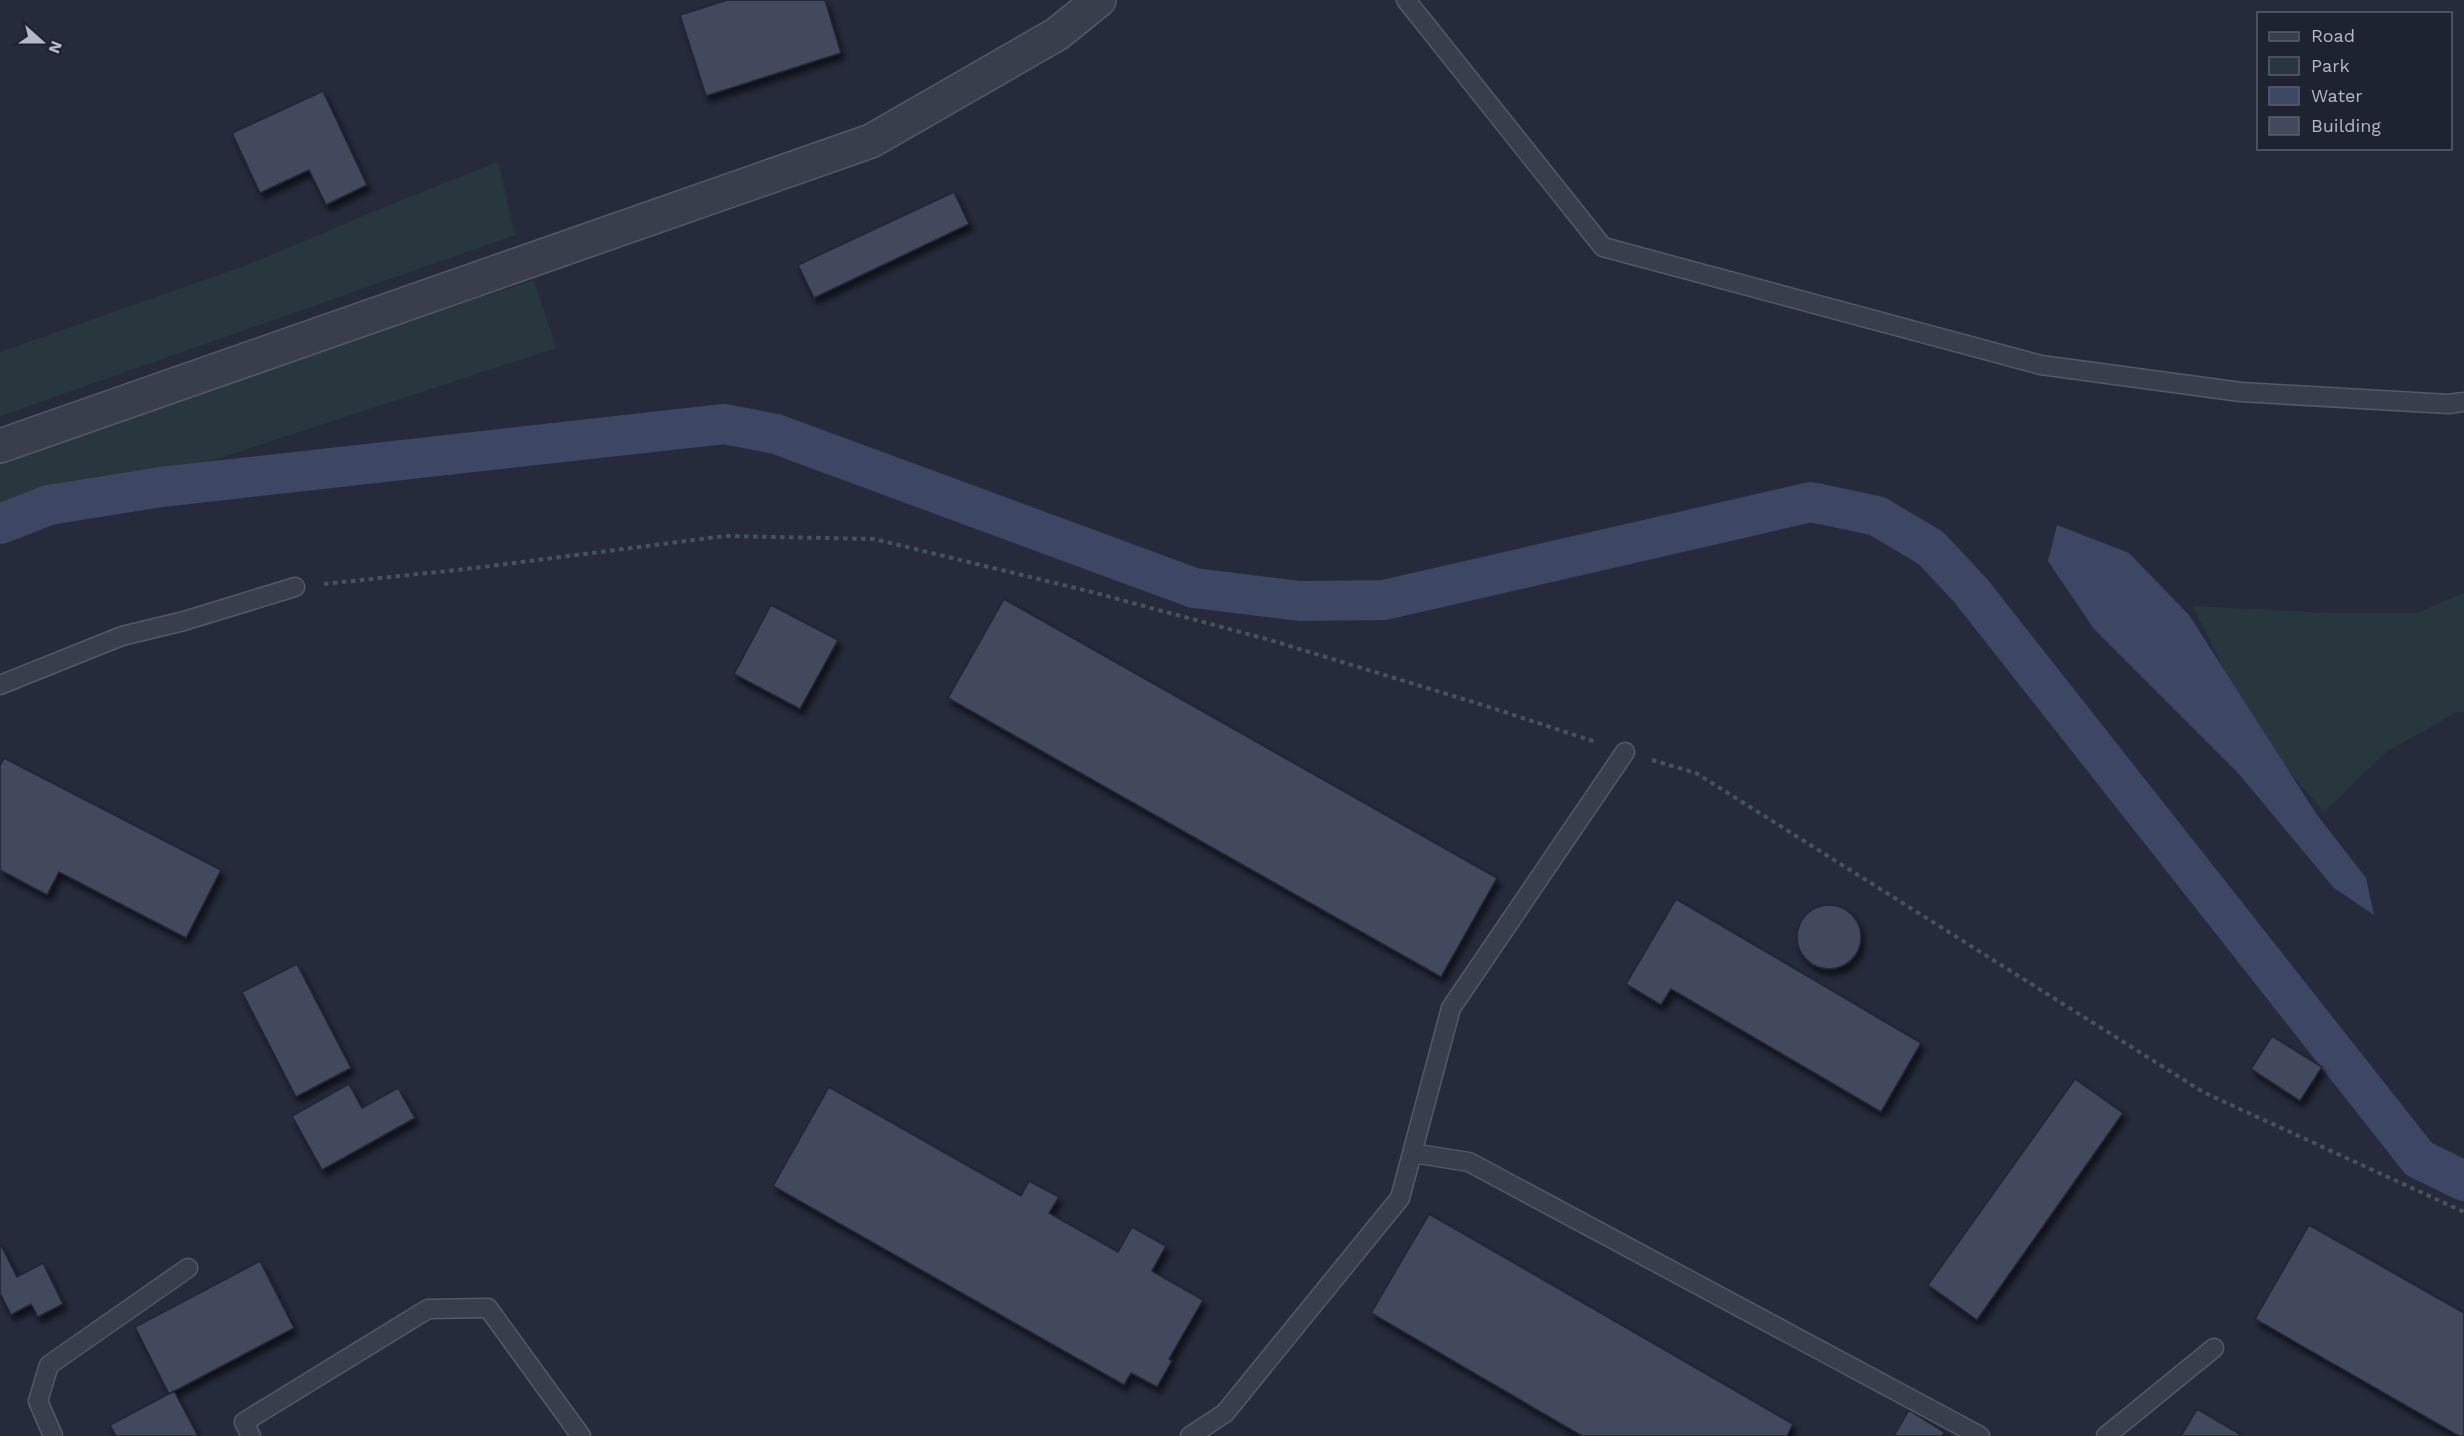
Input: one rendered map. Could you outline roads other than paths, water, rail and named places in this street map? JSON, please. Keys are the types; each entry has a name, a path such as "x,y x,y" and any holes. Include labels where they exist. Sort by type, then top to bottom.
{"street":[{"path":"0,446 871,141 1057,34 1100,0"}],"lane":[{"path":"1406,0 1603,247 2041,364 2241,392 2448,404 2464,402"},
{"path":"0,685 122,636 184,621 295,587"},
{"path":"1190,1436 1225,1413 1400,1198 1451,1008 1625,752"},
{"path":"1412,1153 1469,1162 1980,1436"},
{"path":"53,1436 38,1401 49,1365 188,1268"},
{"path":"251,1436 244,1422 428,1309 488,1308 581,1436"},
{"path":"2106,1436 2214,1348"}],"water":[{"path":"2057,525 2129,553 2189,615 2317,815 2366,878 2374,915 2334,888 2239,774 2094,629 2048,561"}],"waterway":[{"path":"0,524 49,505 161,487 724,424 776,434 1194,588 1300,601 1384,600 1811,502 1877,516 1931,548 1971,591 2419,1159 2464,1181"}]}
